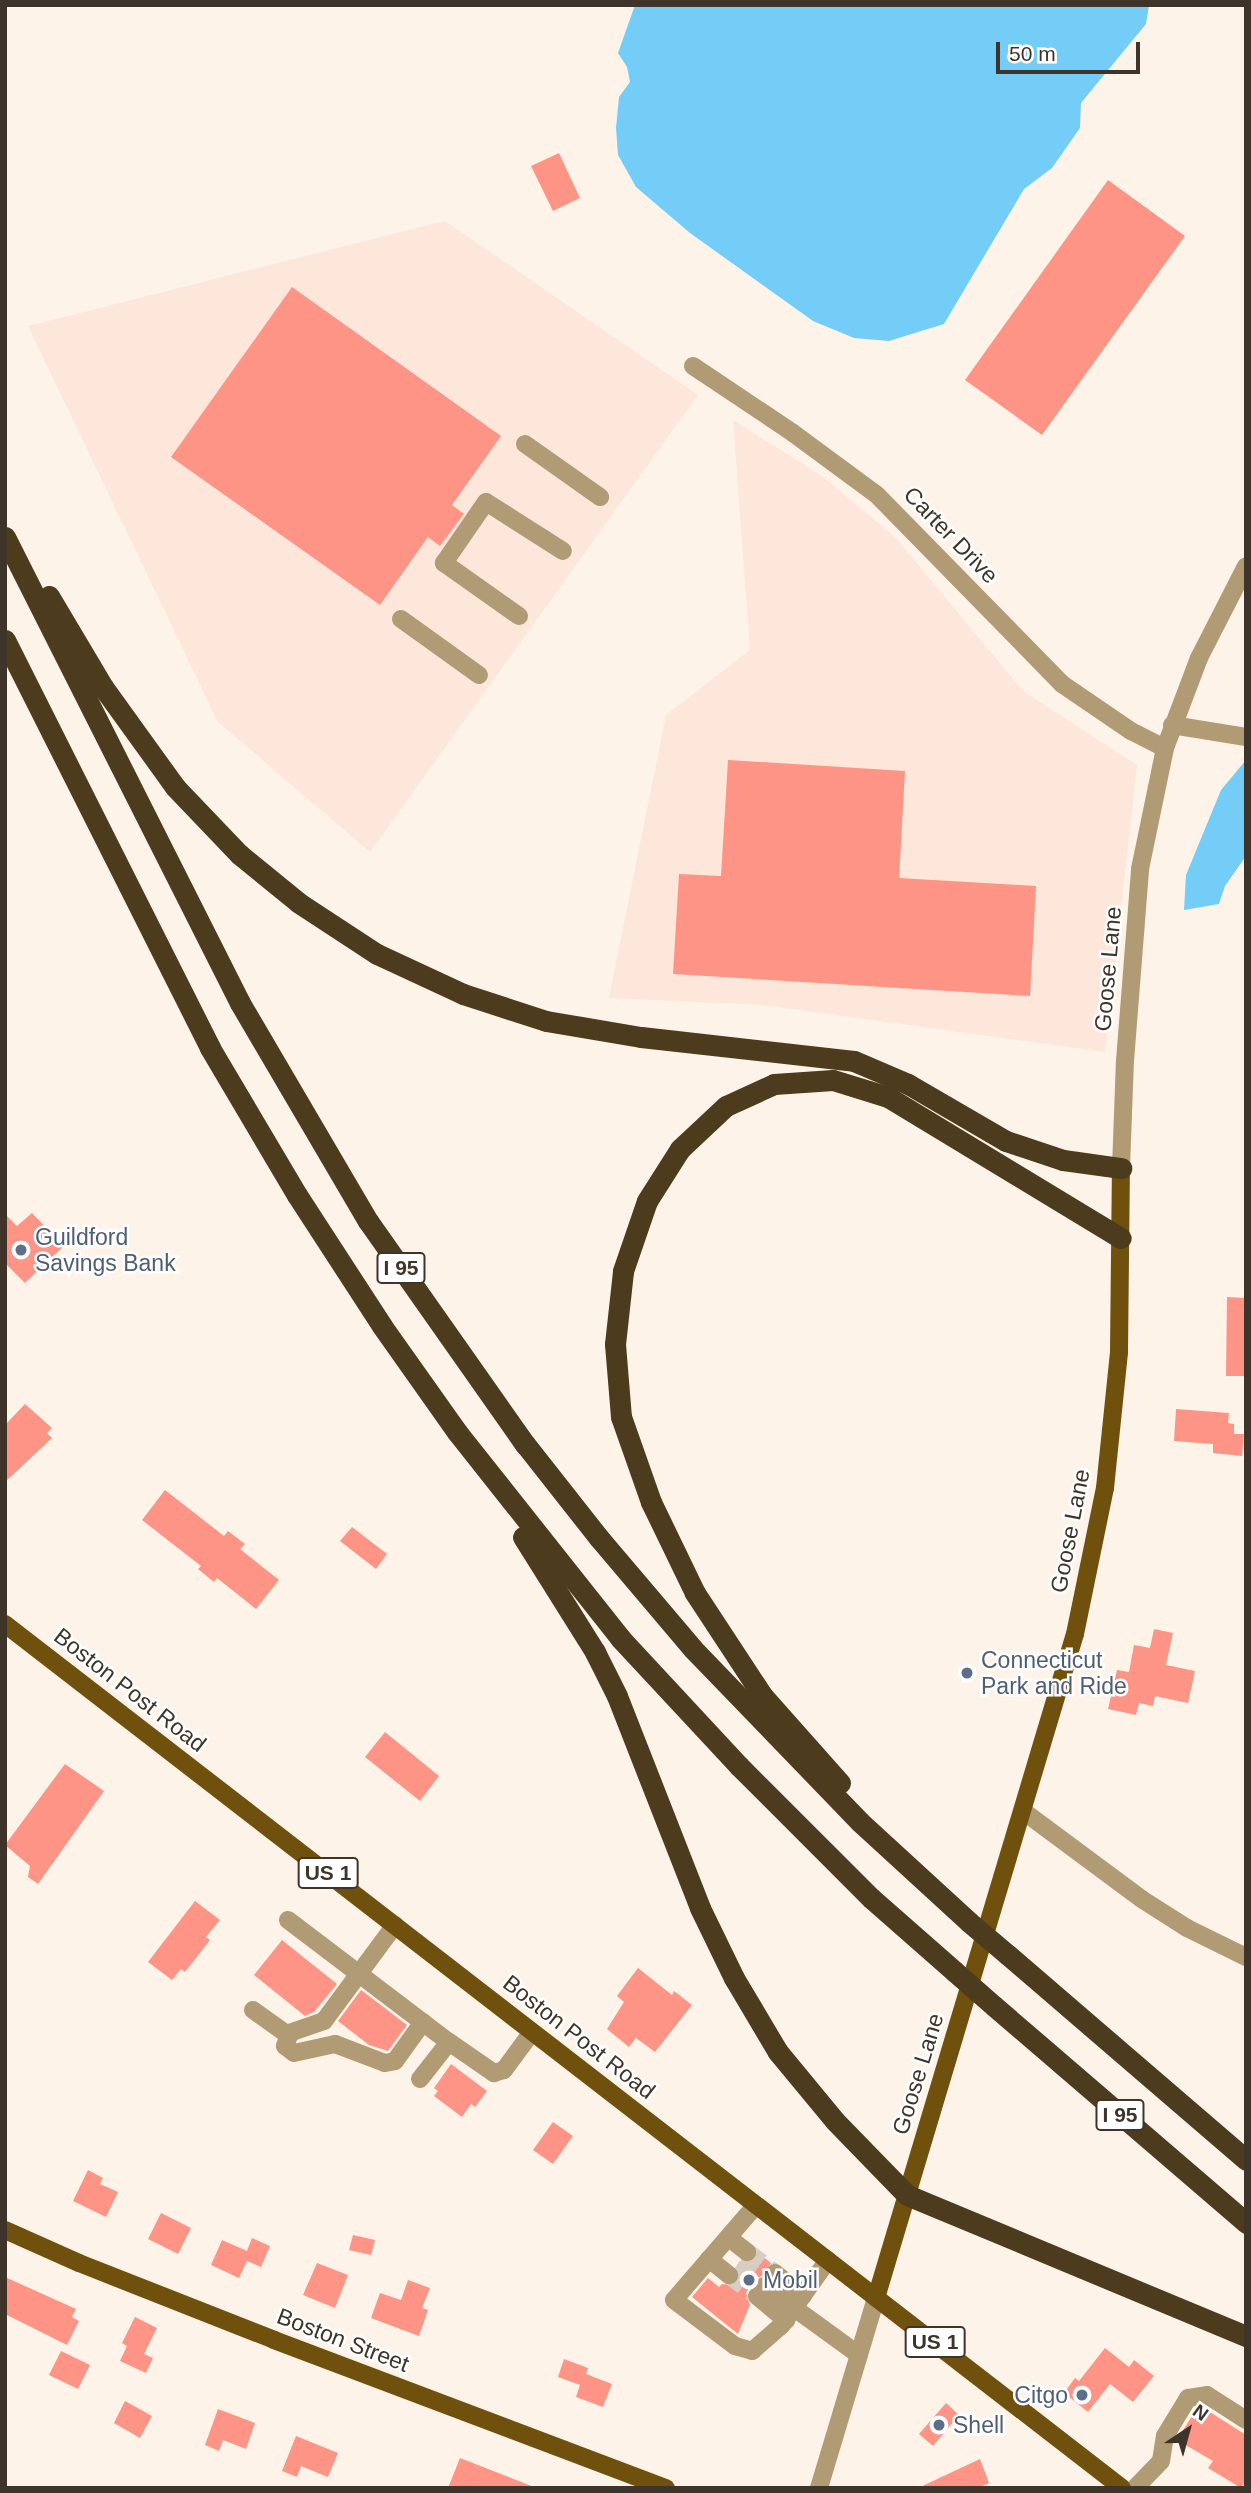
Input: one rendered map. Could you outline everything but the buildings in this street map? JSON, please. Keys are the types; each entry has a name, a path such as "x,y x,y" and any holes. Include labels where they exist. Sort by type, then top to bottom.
{"highway":[{"path":"5,523 103,687 175,787 239,854 299,903 377,954 463,994 545,1021 641,1037 854,1061 908,1084 1006,1141 1063,1160 1121,1168"},
{"name":"I 95","path":"5,537 240,1003 368,1220 525,1444 608,1548 772,1734 940,1898 1246,2161"},
{"name":"I 95","path":"5,640 210,1048 297,1195 382,1326 457,1432 620,1639 739,1766 871,1898 1246,2223"},
{"path":"940,1898 762,1695 695,1593 651,1502 621,1417 615,1344 623,1271 647,1201 680,1149 726,1106 774,1084 833,1080 888,1097 1121,1238"},
{"path":"457,1432 595,1652 617,1696 700,1908 757,2019 806,2087 907,2195 1246,2336"}],"main road":[{"name":"Goose Lane","path":"876,2298 1075,1634 1105,1488 1119,1353 1121,1168"},
{"name":"Boston Post Road","path":"5,1624 1122,2488"},
{"name":"Boston Street","path":"5,2230 261,2335 666,2488"}],"street":[{"name":"Carter Drive","path":"693,366 793,433 877,495 1062,684 1131,731 1165,748"},
{"path":"525,444 600,497"},
{"path":"519,616 444,563 486,502 563,551"},
{"name":"Goose Lane","path":"1121,1168 1125,1061 1140,869 1165,748 1199,658 1246,566"},
{"path":"401,619 479,675"},
{"path":"1172,725 1246,737"},
{"path":"1023,1811 1143,1900 1187,1928 1246,1957"},
{"path":"288,1920 449,2042 495,2073 504,2070 533,2032"},
{"path":"288,2035 324,2021 395,1925"},
{"path":"253,2010 288,2035"},
{"path":"288,2035 285,2046 294,2053 335,2044 384,2063 394,2061 423,2022"},
{"path":"421,2079 449,2042"},
{"path":"756,2205 674,2300 735,2346 752,2351 794,2308 828,2260"},
{"path":"718,2249 738,2264 718,2249"},
{"path":"794,2308 765,2285 859,2355"},
{"name":"Goose Lane","path":"819,2488 876,2298"},
{"path":"1135,2488 1161,2461 1165,2436 1188,2398 1207,2395 1246,2420"}],"shaded area":[{"path":"445,221 698,395 370,852 218,722 28,326"},
{"path":"733,420 822,476 895,537 1023,691 1137,765 1105,1052 763,1005 609,998 666,715 750,650"}],"water":[{"path":"635,5 1149,5 1146,24 1081,103 1080,128 1052,168 1024,189 944,324 889,341 854,338 813,321 690,233 636,187 618,155 616,128 619,97 630,82 627,67 618,53"},
{"path":"1246,760 1246,856 1225,886 1219,904 1184,910 1186,875 1221,790"}],"tunnel":[{"path":"747,2252 775,2273"},
{"path":"737,2265 764,2286"},
{"path":"729,2275 757,2296"}],"place":[{"name":"Guildford Savings Bank","path":"21,1250"},
{"name":"Connecticut Park and Ride","path":"967,1673"},
{"name":"Mobil","path":"749,2280"},
{"name":"Citgo","path":"1082,2395"},
{"name":"Shell","path":"939,2425"}]}
